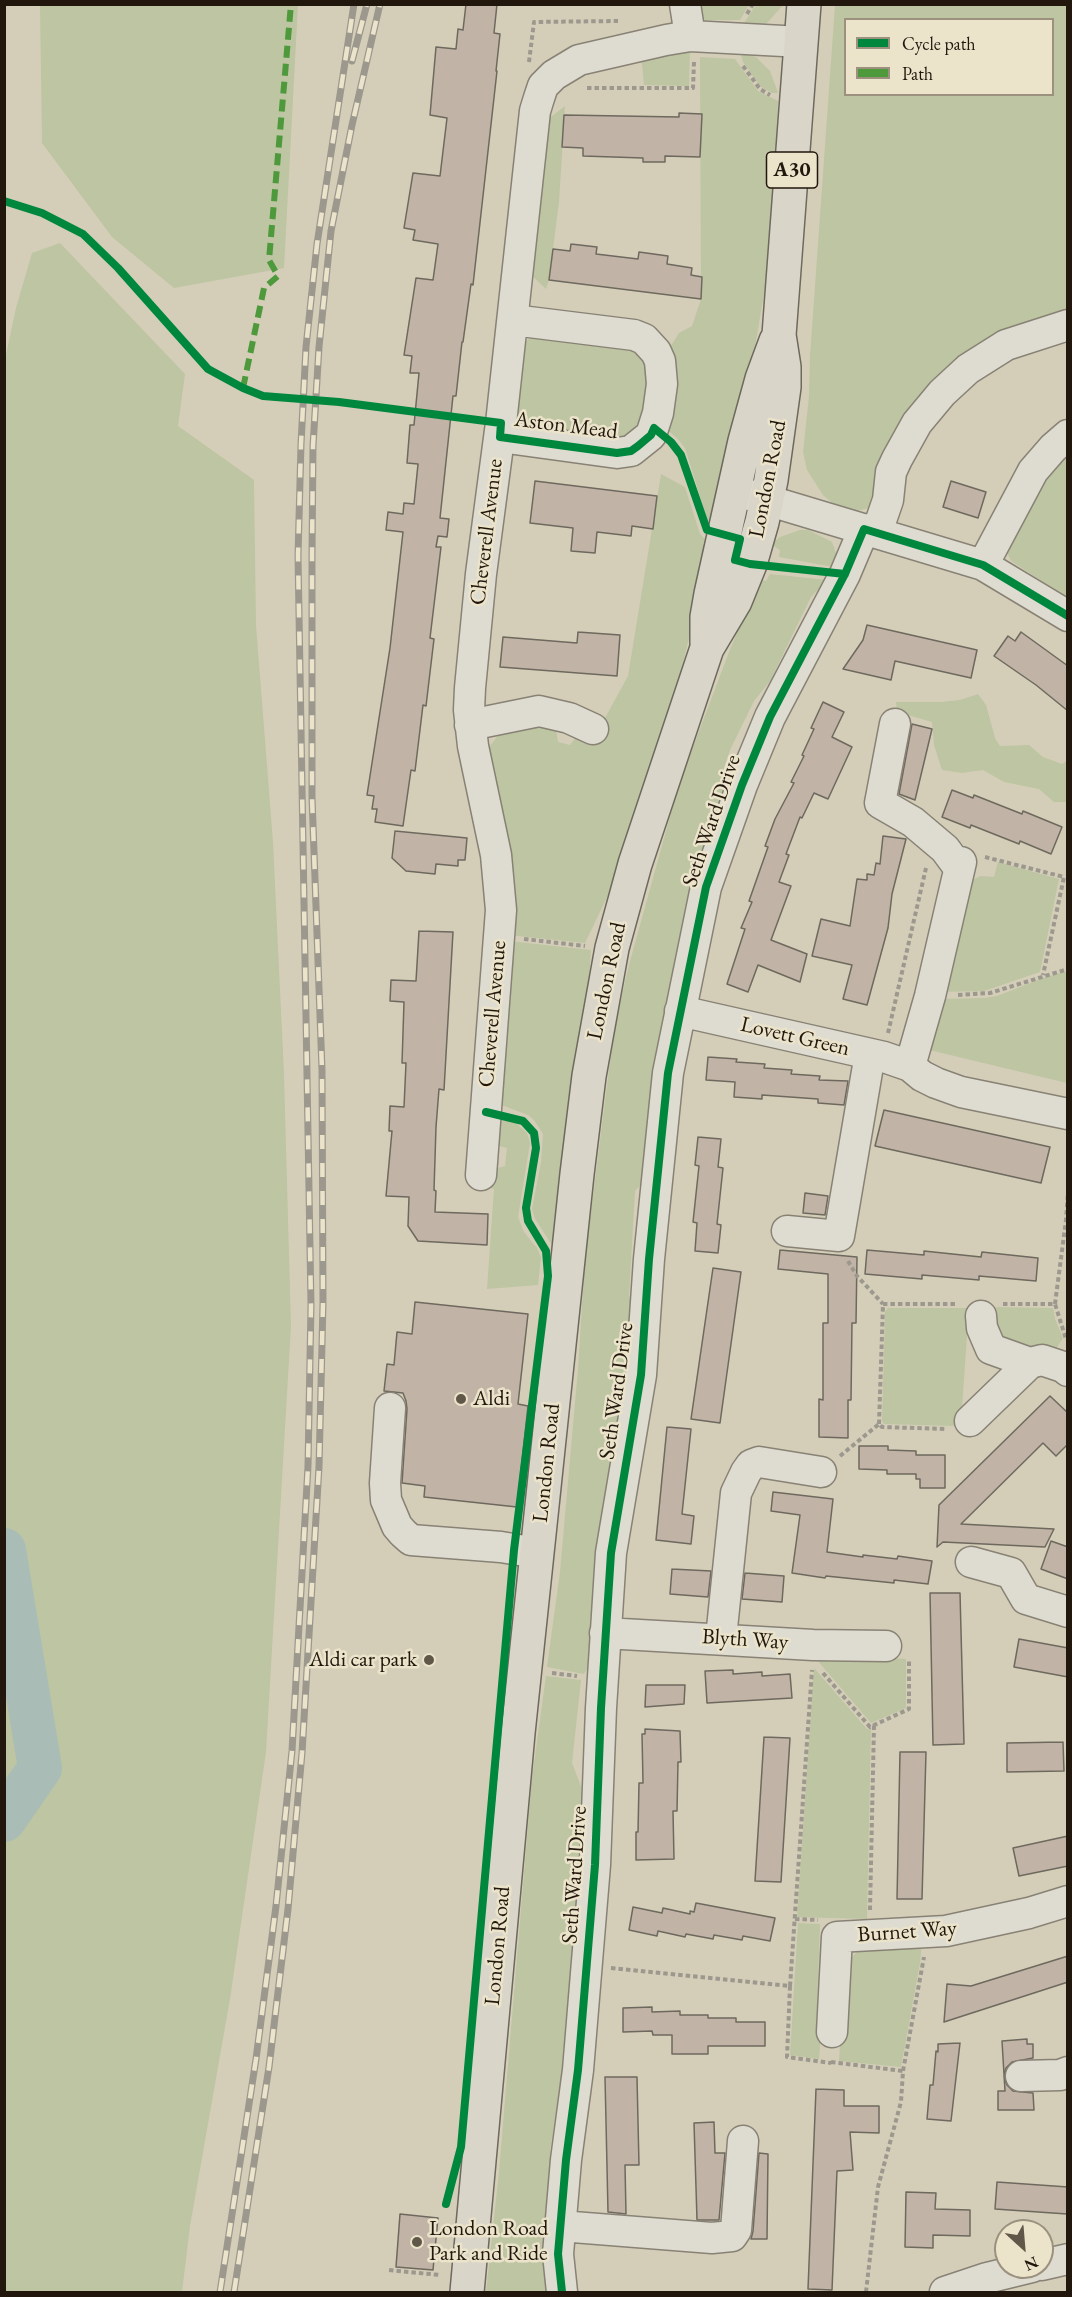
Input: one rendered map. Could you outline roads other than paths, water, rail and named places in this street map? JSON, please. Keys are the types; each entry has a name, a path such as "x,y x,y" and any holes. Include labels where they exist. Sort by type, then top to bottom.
{"highway":[{"name":"London Road","path":"467,2285 517,1744 581,1141 591,1066 612,948 635,864 706,648 735,601 753,553 767,500 779,434 784,387 784,367 779,334 804,4"},
{"name":"London Road","path":"706,648 707,617 745,441 762,379 779,334"}],"street":[{"path":"684,4 690,36"},
{"name":"Cheverell Avenue","path":"481,1175 501,910 496,855 472,746 469,710 473,651 500,437 535,111 543,86 566,66 579,60 690,36 802,42"},
{"name":"Aston Mead","path":"500,437 617,453 631,451 651,435 658,413 662,384 660,360 644,339 634,335 513,320"},
{"name":"Seth Ward Drive","path":"562,2292 558,2254 566,2160 578,2070 595,1865 605,1633 611,1553 641,1375 658,1159 668,1073 706,887 753,756 788,679 888,501 891,472 917,423 942,393 968,369 1006,345 1068,325"},
{"path":"983,565 1034,471 1053,448 1068,435"},
{"path":"734,491 983,565 1068,616"},
{"path":"471,725 539,711 569,718 592,729"},
{"path":"787,1231 839,1236 887,1059 930,996 960,865 913,822 880,804 895,724"},
{"name":"Lovett Green","path":"680,1011 887,1059 936,1083 961,1092 1068,1114"},
{"path":"981,1316 982,1328 991,1349 1030,1363"},
{"path":"970,1421 1030,1363 1042,1360 1068,1371"},
{"path":"390,1408 386,1500 397,1526 403,1533 411,1539 501,1547 537,1553"},
{"path":"721,1638 736,1493 746,1472 752,1465 759,1462 821,1472"},
{"path":"971,1562 1011,1573 1026,1599 1068,1612"},
{"name":"Blyth Way","path":"605,1633 721,1638 813,1653 886,1646"},
{"name":"Burnet Way","path":"832,2032 837,1937 946,1931 986,1924 1068,1901"},
{"path":"1021,2076 1060,2075 1068,2072"},
{"path":"560,2226 712,2238 732,2236 736,2230 743,2141"},
{"path":"945,2292 988,2285 1003,2279"}],"waterway":[{"path":"4,1550 40,1768 4,1820"}],"railway":[{"path":"220,2292 256,2059 276,1906 292,1751 308,1466 311,1305 298,556 301,444 306,347 317,244 354,4"},
{"path":"352,61 367,4"},
{"path":"234,2292 269,2067 288,1909 302,1753 319,1467 323,1303 322,1070 312,797 313,446 319,347 331,231 352,125 380,4"}],"place":[{"name":"Aldi","path":"461,1399"},
{"name":"Aldi car park","path":"429,1660"},
{"name":"London Road Park and Ride","path":"417,2242"}]}
